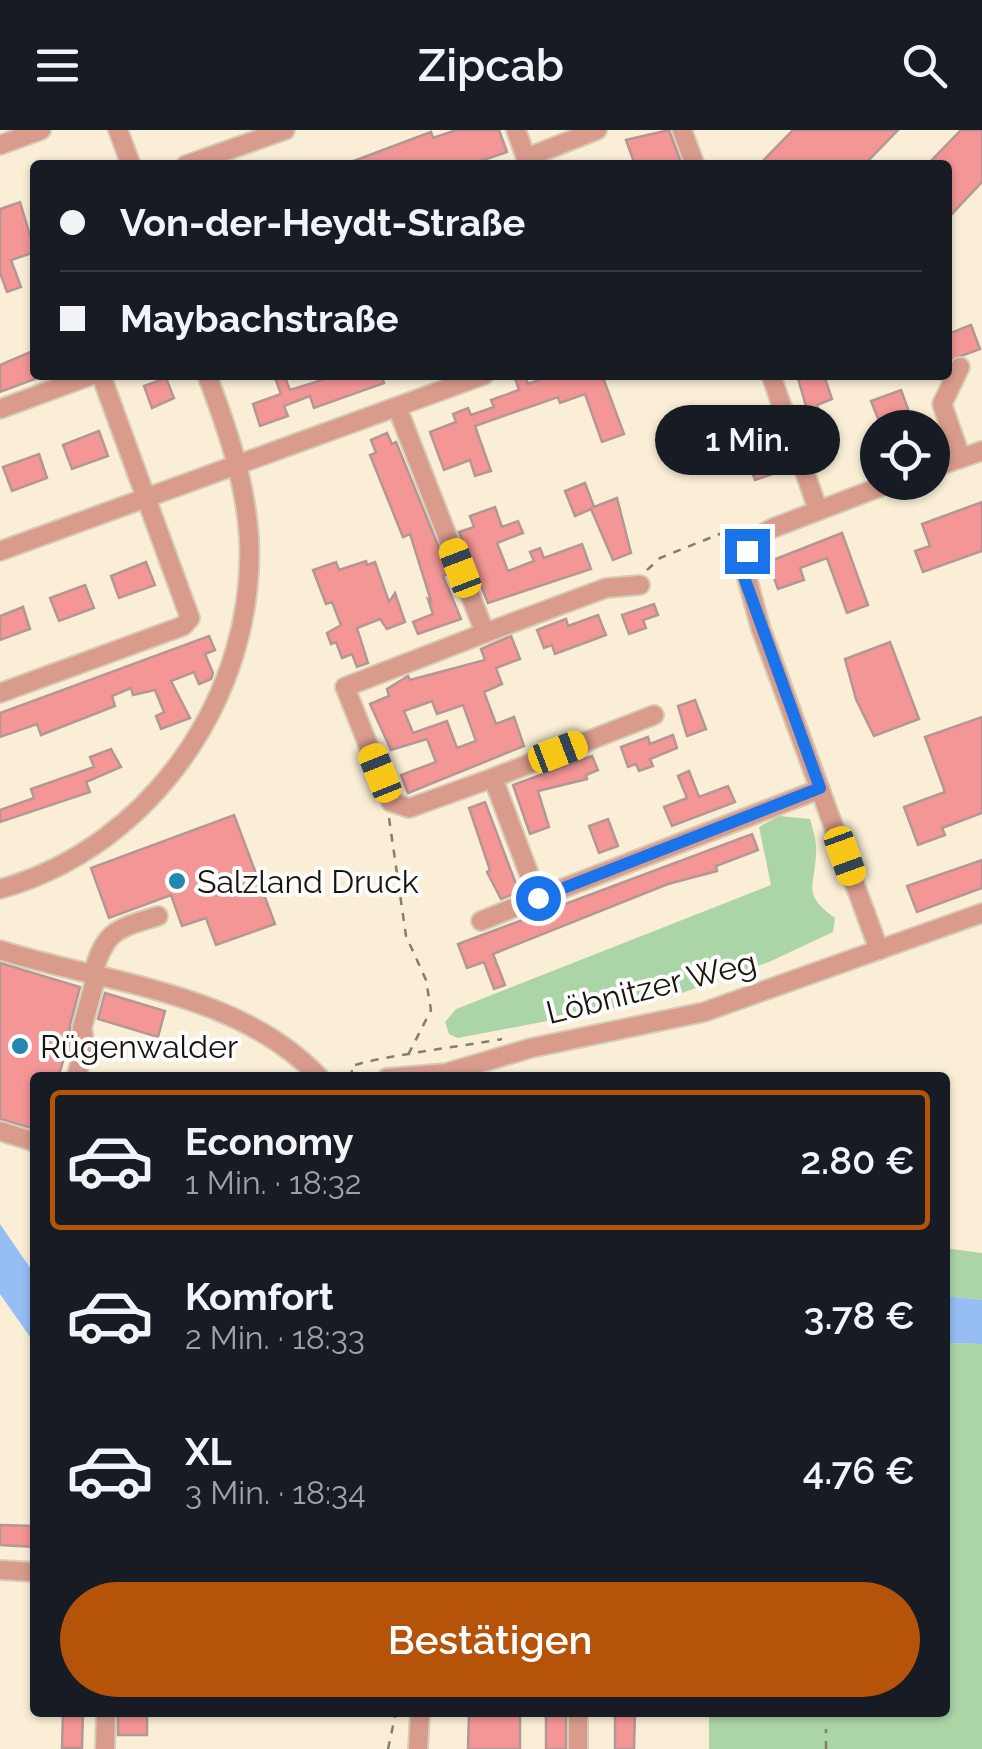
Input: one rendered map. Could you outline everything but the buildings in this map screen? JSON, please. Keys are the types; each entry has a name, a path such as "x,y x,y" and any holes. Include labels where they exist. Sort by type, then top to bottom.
{"street":[{"path":"0,145 41,130"},
{"path":"118,130 129,160"},
{"path":"200,160 285,130"},
{"path":"516,130 521,160"},
{"path":"529,160 597,130"},
{"path":"682,130 693,160"},
{"path":"960,367 942,404 961,458"},
{"path":"0,409 78,380"},
{"path":"0,693 189,622 148,497 94,380"},
{"path":"0,889 52,870 123,824 168,778 208,718 235,651 247,591 248,535 238,465 209,380"},
{"path":"0,551 470,380"},
{"path":"772,380 818,510"},
{"path":"397,406 485,633"},
{"path":"950,462 982,450"},
{"path":"860,495 757,536 747,551 744,577 880,950"},
{"path":"642,579 606,588 345,687 391,802 409,808 654,715"},
{"path":"493,778 538,898"},
{"path":"481,921 820,788"},
{"name":"Löbnitzer Weg","path":"446,1072 531,1048 690,1016 982,913"},
{"path":"78,1072 85,1045 82,1028 101,947 113,931 158,916"},
{"path":"0,950 95,973 240,1019 280,1041 314,1072"},
{"path":"0,1131 30,1140"},
{"path":"0,1570 30,1572"},
{"path":"105,1749 106,1717"},
{"path":"418,1749 420,1717"},
{"path":"578,1717 578,1749"}],"path":[{"path":"642,579 660,558 756,519 767,518 773,528"},
{"path":"391,802 387,829 406,936 426,980 431,1010 407,1057"},
{"path":"351,1072 351,1067 363,1060 407,1057 504,1038"},
{"path":"388,1749 395,1717"},
{"path":"826,1729 826,1749"}],"green space":[{"path":"779,816 810,819 816,849 812,889 818,902 835,918 833,932 769,962 668,998 458,1038 449,1034 445,1022 456,1009 771,885 759,827"},
{"path":"950,1249 982,1253 982,1300 950,1297"},
{"path":"950,1343 982,1344 982,1749 709,1749 709,1717 950,1717"}],"water":[{"path":"0,1224 30,1268 30,1337 0,1294"},
{"path":"950,1297 982,1300 982,1344 950,1343"}],"place":[{"name":"Salzland Druck","path":"177,881"},
{"name":"Rügenwalder","path":"20,1046"}],"route":[{"path":"538,898 820,788 744,577 747,551"}]}
